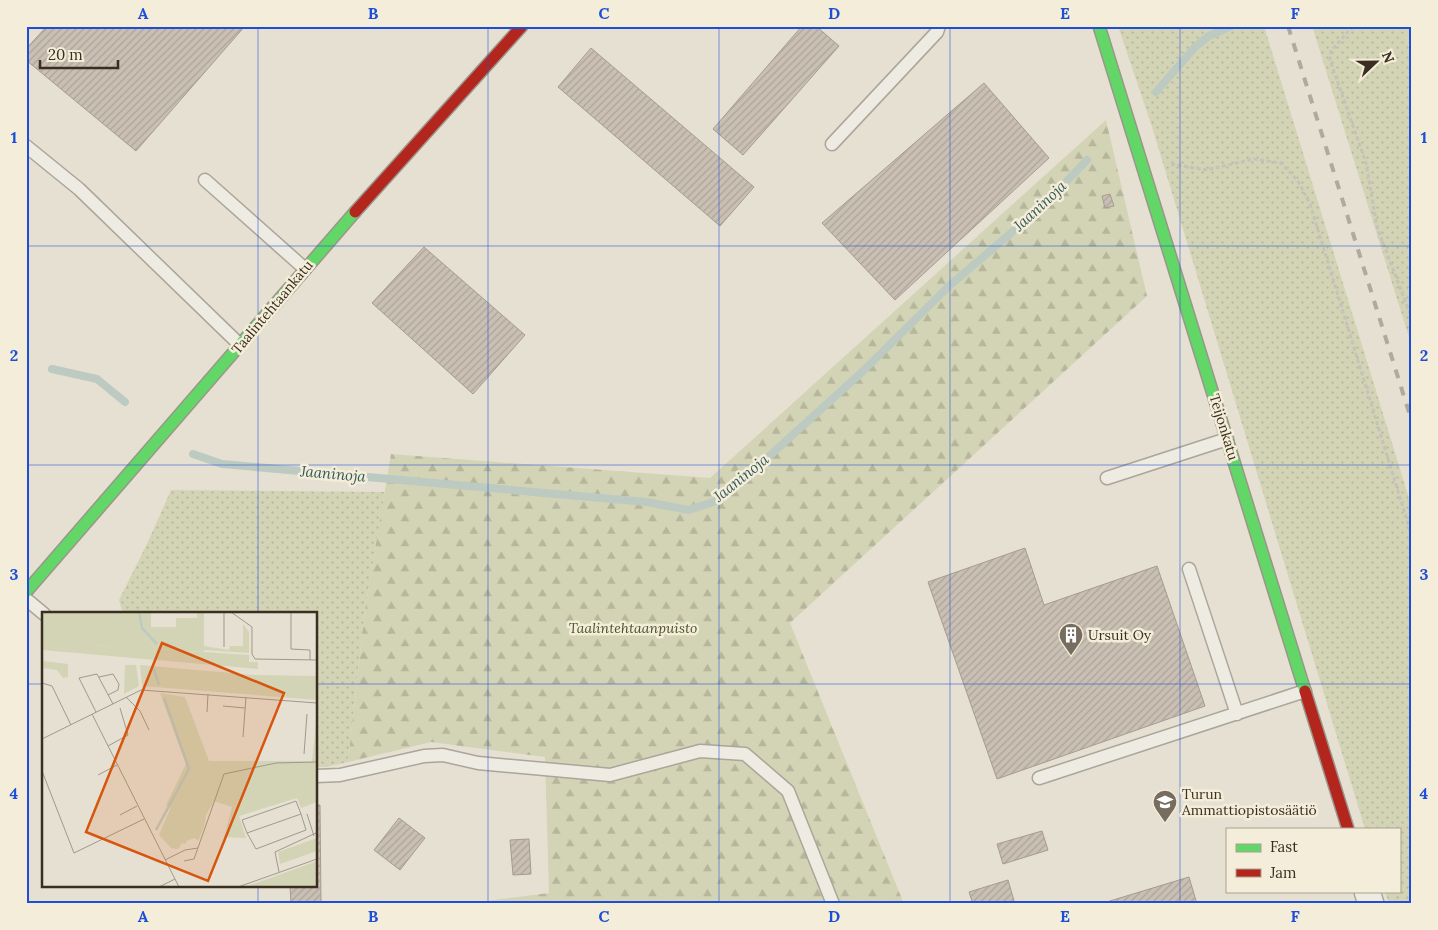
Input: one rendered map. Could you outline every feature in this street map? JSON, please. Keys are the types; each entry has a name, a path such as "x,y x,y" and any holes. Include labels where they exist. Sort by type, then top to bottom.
{"street":[{"name":"Teijonkatu","path":"1099,26 1348,828"},
{"name":"Taalintehtaankatu","path":"26,592 304,268 519,27"},
{"path":"1367,892 1371,904"}],"lane":[{"path":"832,144 937,32 939,26"},
{"path":"26,146 79,190 240,344"},
{"path":"204,180 304,268"},
{"path":"1107,478 1227,439"},
{"path":"1189,569 1237,714"},
{"path":"26,599 42,612"},
{"path":"1039,778 1305,691"},
{"path":"318,776 340,776 424,756 443,755 478,762 610,775 700,751 745,754 788,791 833,904"}],"path":[{"path":"1354,26 1331,50 1330,60 1366,164 1377,227 1412,319"},
{"path":"1141,159 1206,170 1254,159 1281,163 1298,181 1310,204 1412,537"}],"green space":[{"path":"1118,26 1264,26 1412,508 1412,904 1389,904 1385,892 1400,892 1400,828 1365,828 1152,127"},
{"path":"1312,26 1402,26 1412,56 1412,347"},
{"path":"1402,26 1412,26 1412,56"},
{"name":"Taalintehtaanpuisto","path":"1106,120 1147,296 790,623 904,904 463,904 549,893 545,757 431,742 348,762 365,610 391,454 710,478"},
{"path":"171,490 385,492 365,610 348,762 318,767 318,612 122,612 119,600"}],"building":[{"path":"47,26 245,26 136,151 26,60 26,49"},
{"path":"802,26 816,26 839,46 743,155 713,129"},
{"path":"591,48 754,187 720,226 558,87"},
{"path":"984,83 1049,158 895,300 822,223"},
{"path":"1110,194 1114,206 1105,208 1102,196"},
{"path":"424,247 525,335 473,394 372,303"},
{"name":"Ursuit Oy","path":"1025,548 1044,605 1157,566 1205,706 997,779 928,582"},
{"path":"318,805 320,805 321,904 291,904 290,888 318,888"},
{"path":"399,818 425,838 400,870 374,850"},
{"path":"1042,831 1048,850 1003,864 997,844"},
{"path":"529,839 531,874 513,875 510,840"},
{"path":"1189,877 1197,904 1100,904"},
{"path":"1008,880 1015,904 973,904 969,892"}],"waterway":[{"name":"Jaaninoja","path":"1156,92 1195,47 1209,36 1231,26"},
{"name":"Jaaninoja","path":"193,454 222,464 646,502 689,510 716,501 733,489 861,373 948,287 1046,203 1087,160"},
{"name":"Jaaninoja","path":"52,369 97,379 125,402"}],"railway":[{"path":"1288,26 1412,422"}],"traffic: fast":[{"path":"1099,26 1305,691"},
{"path":"26,592 355,212"}],"traffic: jam":[{"path":"355,212 522,26"},
{"path":"1305,691 1348,828"}],"place":[{"name":"Ursuit Oy","path":"1071,656"},
{"name":"Turun Ammattiopistosäätiö","path":"1165,823"}]}
